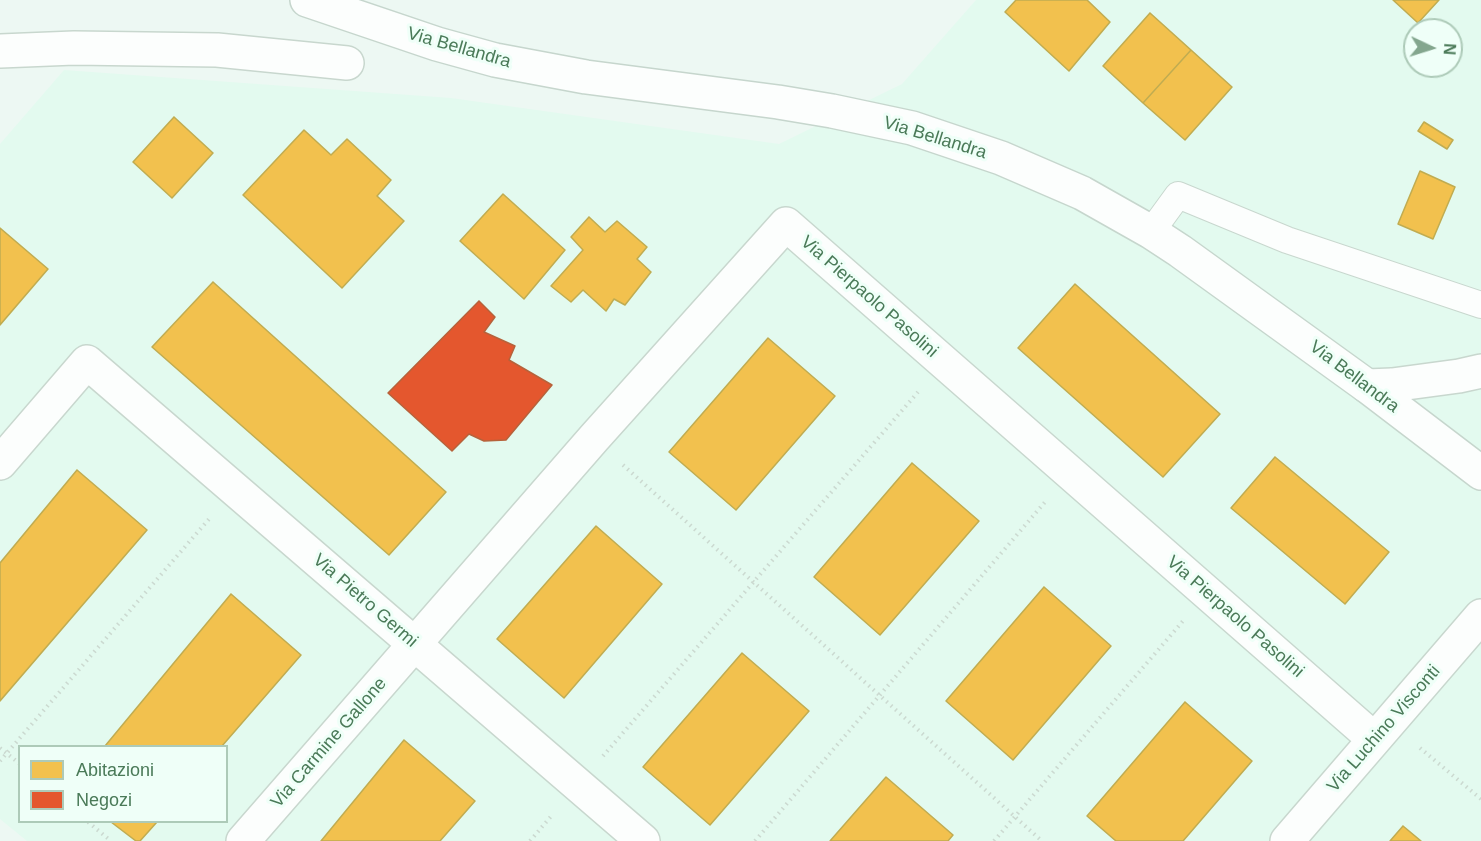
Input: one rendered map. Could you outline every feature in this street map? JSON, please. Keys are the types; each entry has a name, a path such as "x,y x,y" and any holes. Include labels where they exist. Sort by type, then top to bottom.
{"street":[{"name":"Via Bellandra","path":"307,0 467,53 525,67 848,114 912,128 991,154 1082,193 1151,232 1248,299 1481,473"},
{"path":"0,51 74,48 218,50 347,63"},
{"name":"Via Pierpaolo Pasolini","path":"415,644 594,438 786,224 1207,593 1382,731"},
{"name":"Via Pietro Germi","path":"0,463 87,362 643,841"},
{"path":"1366,386 1392,385 1481,371"},
{"name":"Via Luchino Visconti","path":"1287,841 1481,616"},
{"name":"Via Carmine Gallone","path":"243,841 415,644"}],"lane":[{"path":"1151,232 1178,195 1287,240 1481,305"}],"path":[{"path":"578,785 944,363"},
{"path":"594,438 1042,841"},
{"path":"755,841 1070,473"},
{"path":"0,761 236,489"},
{"path":"994,841 1207,593"},
{"path":"1382,731 1481,799"},
{"path":"0,748 18,762"},
{"path":"89,823 111,841"}],"shaded area":[{"path":"976,0 1481,0 1481,841 27,841 0,819 0,144 64,70 451,98 779,144 902,84"}],"building: Abitazioni":[{"path":"1016,0 1087,0 1110,22 1069,71 1005,12"},
{"path":"1393,0 1439,0 1423,18 1413,18"},
{"path":"1150,13 1191,50 1143,103 1103,66"},
{"path":"1191,50 1232,87 1185,140 1143,103"},
{"path":"174,117 213,153 172,198 133,162"},
{"path":"1424,122 1453,140 1447,149 1418,131"},
{"path":"304,130 331,155 347,139 391,180 377,196 404,221 342,288 243,195"},
{"path":"1420,171 1455,187 1433,239 1398,224"},
{"path":"503,194 565,250 524,299 460,241"},
{"path":"589,217 605,232 617,221 647,247 637,259 651,272 625,305 614,299 606,311 583,290 571,302 551,286 583,250 571,237"},
{"path":"0,228 48,269 0,325"},
{"path":"213,282 446,492 389,555 152,347"},
{"path":"1075,284 1220,414 1163,477 1018,348"},
{"path":"768,338 835,396 736,510 669,452"},
{"path":"1275,457 1389,552 1345,604 1231,508"},
{"path":"912,463 979,521 880,635 814,577"},
{"path":"77,470 147,530 0,701 0,563"},
{"path":"596,526 662,584 564,698 497,639"},
{"path":"1044,587 1111,646 1013,760 946,701"},
{"path":"231,594 301,655 223,745 106,745"},
{"path":"742,653 809,711 710,825 643,767"},
{"path":"1185,702 1252,761 1183,841 1116,841 1087,816"},
{"path":"404,740 475,801 440,841 321,841"},
{"path":"886,777 953,835 948,841 830,841"},
{"path":"112,823 156,823 140,841 136,841"},
{"path":"1403,826 1421,841 1390,841"}],"building: Negozi":[{"path":"479,301 495,317 484,332 515,346 509,360 552,385 506,440 484,441 469,434 452,451 388,393"}]}
